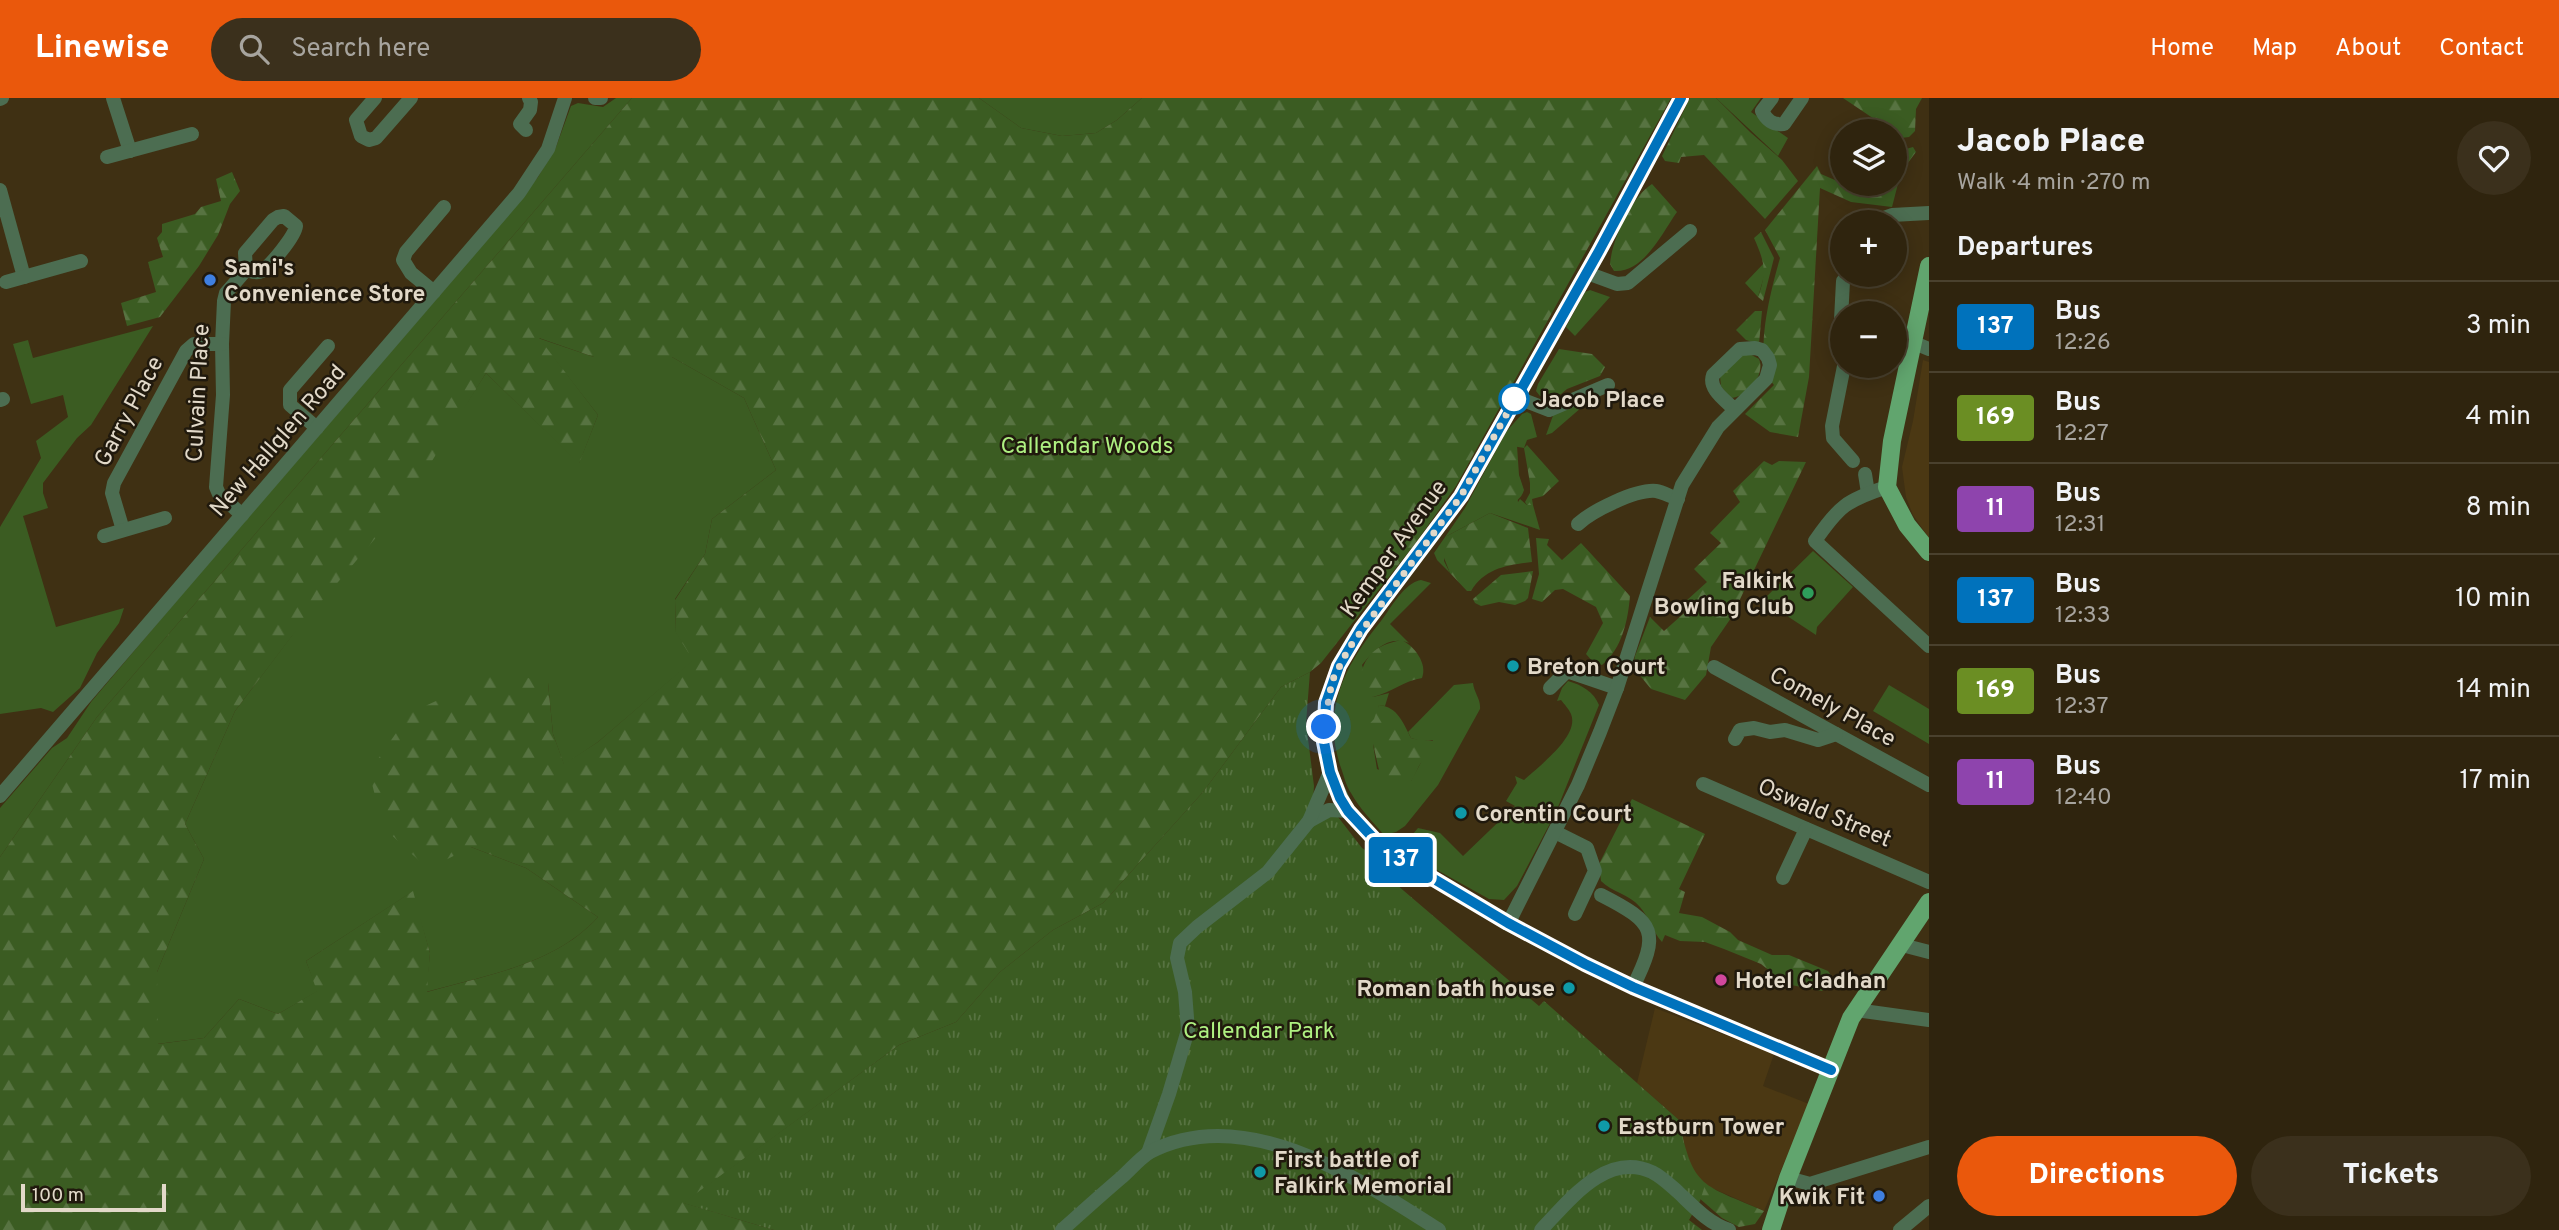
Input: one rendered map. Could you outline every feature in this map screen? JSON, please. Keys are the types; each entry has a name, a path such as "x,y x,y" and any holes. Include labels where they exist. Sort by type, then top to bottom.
{"main road":[{"path":"1929,266 1892,441 1887,487 1907,525 1929,552"},
{"path":"1770,1230 1787,1178 1856,1010 1929,902"}],"street":[{"path":"113,98 130,151"},
{"path":"375,98 356,120 361,136 369,140 376,138 411,98"},
{"path":"526,130 520,124 530,110 529,98"},
{"name":"New Hallglen Road","path":"0,796 519,193 539,166 556,131 565,98"},
{"path":"595,98 601,98"},
{"name":"Kemper Avenue","path":"1681,98 1587,273 1461,496 1361,629 1339,666 1326,703 1324,742 1330,772 1340,798 1363,829 1388,851 1508,923 1633,987 1831,1070"},
{"path":"1772,98 1762,111 1766,119 1776,125 1784,124 1802,98"},
{"path":"107,157 192,134"},
{"path":"0,190 24,277"},
{"path":"434,292 411,272 403,260 406,252 444,207"},
{"path":"1907,214 1929,213"},
{"path":"1587,273 1617,284 1628,283 1690,231"},
{"path":"6,282 81,261"},
{"name":"Culvain Place","path":"242,515 219,494 216,487 223,395 222,344 226,293 246,270"},
{"path":"1912,342 1929,349"},
{"name":"Garry Place","path":"122,530 112,493 120,471 186,351 194,344 222,344"},
{"path":"317,428 290,405 290,390 328,346"},
{"path":"1508,923 1590,759 1617,688 1682,485 1705,446 1734,409 1769,374 1768,358 1762,350 1748,346 1740,349 1713,375 1713,387 1734,409"},
{"path":"1842,378 1832,426 1833,438 1853,461"},
{"path":"1516,397 1547,416 1608,385"},
{"path":"1865,474 1868,493"},
{"path":"1887,487 1850,500 1830,520 1815,541 1929,646"},
{"path":"1578,524 1590,514 1644,492 1657,491 1678,499"},
{"path":"104,536 165,518"},
{"name":"Comely Place","path":"1714,667 1929,786"},
{"path":"1550,688 1567,671 1617,688"},
{"path":"1735,738 1740,730 1754,728 1770,732 1785,730 1818,740 1836,734"},
{"path":"1147,1153 1169,1094 1188,1030 1185,992 1177,958 1180,943 1268,872 1309,821 1330,772"},
{"name":"Oswald Street","path":"1703,784 1929,882"},
{"path":"1309,821 1329,810 1348,811"},
{"path":"1783,878 1806,829"},
{"path":"1555,832 1587,848 1595,871 1575,914"},
{"path":"1601,895 1640,917 1650,941 1649,954 1633,987"},
{"path":"1902,945 1929,952"},
{"path":"1856,1010 1929,1020"},
{"path":"1062,1230 1147,1153 1183,1139 1221,1134 1283,1147 1325,1162 1430,1228"},
{"path":"1787,1178 1810,1184 1929,1147"},
{"path":"1541,1230 1594,1179 1620,1168 1644,1170 1662,1178 1711,1222 1729,1230"},
{"path":"1900,1230 1929,1206"}],"shaded area":[{"path":"1923,360 1929,362 1929,538 1913,515 1906,497 1902,467"},
{"path":"1655,1008 1774,1054 1763,1086 1809,1104 1764,1211 1705,1185 1692,1170 1679,1120 1637,1083"}],"green space":[{"path":"616,98 632,98 97,717 0,857 0,808 52,748 67,738 91,702 538,177 556,147 571,106 578,103 603,107"},
{"name":"Callendar Woods","path":"632,98 979,98 1021,128 1062,136 1096,133 1117,120 1142,98 1671,98 1456,486 1414,545 1321,663 1281,687 1203,792 1103,903 1053,930 1000,972 956,1022 899,1045 684,1203 774,1230 0,1230 0,857 97,717","holes":["539,338 594,357 672,357 744,398 776,470 712,519 705,554 675,600 676,633 693,660 598,742 564,764 553,734 548,683 501,671 410,713 369,772 383,827 428,869 471,847 526,868 598,917 581,933 541,957 519,966 427,992 430,953 413,891 306,961 317,991 278,1014 239,999 204,1038 158,1044 157,972 204,859 185,824 235,711 292,636 408,500 486,373 579,464 598,415"]},
{"path":"979,98 1142,98 1117,120 1096,133 1062,136 1021,128"},
{"path":"1690,98 1716,98 1782,160 1798,181 1765,219 1704,155 1681,157 1679,163 1665,161 1662,156"},
{"path":"1716,98 1761,98 1751,112 1788,138 1778,156"},
{"path":"1843,98 1922,98 1916,109 1915,131 1909,137 1907,119 1874,119"},
{"path":"1913,147 1916,152 1907,164 1907,149"},
{"path":"1817,166 1821,174 1830,178 1830,193 1820,188 1809,377 1798,437 1770,432 1745,414 1774,385 1767,374 1764,342 1765,323 1780,258 1765,230"},
{"path":"232,172 240,191 230,204 218,235 199,266 160,317 127,326 121,303 156,292 148,262 163,257 157,238 162,232 162,224 195,214 201,207 221,201 216,179"},
{"path":"1652,184 1677,212 1643,259 1625,270 1614,271 1610,264 1619,232 1630,209"},
{"path":"1838,196 1895,196 1892,207 1851,202"},
{"path":"1761,232 1774,258 1763,301 1758,297 1764,267 1754,238"},
{"path":"1765,262 1765,273 1758,297 1745,283"},
{"path":"1590,290 1610,297 1575,336 1566,327 1585,292"},
{"path":"1755,311 1762,311 1759,344 1746,340 1736,330"},
{"path":"153,326 91,425 77,438 43,483 48,508 23,516 56,627 124,608 119,623 97,653 80,688 53,712 41,708 0,714 0,527 41,458 36,441 68,417 63,395 31,404 13,344 28,340 33,358"},
{"path":"538,338 594,357 672,357 744,398 776,470 712,519 705,554 675,599 676,632 694,660 598,742 564,765 553,734 548,683 471,847 526,868 598,917 581,933 541,957 426,992 430,953 412,892 306,961 318,991 278,1014 239,999 204,1038 157,1044 157,972 204,859 185,824 235,711 463,409 486,373 579,463 598,415"},
{"path":"1559,349 1592,354 1605,367 1600,376 1561,394 1551,398 1540,396 1536,391 1538,384"},
{"path":"1748,353 1759,359 1760,372 1748,390 1730,398 1721,386 1720,376 1741,354"},
{"path":"1597,394 1552,433 1546,435 1555,410"},
{"path":"1527,412 1531,414 1537,437 1527,440 1524,448 1512,446 1518,502 1520,499 1527,505 1533,505 1540,530 1490,513 1447,536 1444,561 1450,573 1434,553 1465,508 1506,432"},
{"path":"1527,445 1559,481 1543,496 1532,499 1533,505 1527,505 1525,502 1530,493 1524,448"},
{"path":"1512,446 1517,446 1519,475 1524,490 1521,497 1510,503 1498,500 1485,485 1502,454"},
{"path":"1764,461 1772,465 1779,461 1806,462 1731,618 1711,647 1706,675 1685,700 1651,689 1633,667 1650,617 1664,631 1691,607 1686,601 1707,582 1694,569 1721,543 1710,533 1740,502 1733,491"},
{"path":"1490,513 1528,528 1532,562 1497,569 1483,577 1471,591 1467,591 1450,573 1441,550 1447,536"},
{"path":"1536,538 1549,539 1547,545 1562,560 1581,543 1630,596 1626,624 1619,642 1615,651 1602,665 1594,663 1586,654 1603,623 1596,607 1563,589 1555,590 1542,602 1532,599 1539,574"},
{"name":"Falkirk Bowling Club","path":"1813,551 1853,587 1817,627 1816,635 1763,600"},
{"path":"1533,571 1528,598 1525,601 1515,605 1499,602 1481,606 1475,603 1473,599 1501,575"},
{"path":"1421,580 1431,583 1390,624 1409,643 1395,641 1382,645 1362,665 1373,697 1389,693 1385,706 1379,705 1373,744 1377,769 1411,781 1433,740 1411,738 1408,732 1454,685 1473,683 1480,709 1438,785 1405,826 1384,835 1358,804 1346,784 1336,747 1335,708 1340,689 1357,654 1398,597 1409,586"},
{"path":"1401,640 1411,646 1419,656 1423,667 1422,678 1373,697 1359,683 1364,665 1377,649"},
{"name":"Callendar Park","path":"1310,672 1306,723 1314,786 1313,800 1335,813 1362,848 1398,872 1397,885 1539,1006 1544,1001 1679,1120 1692,1170 1705,1185 1700,1201 1689,1220 1702,1230 774,1230 683,1203 899,1045 956,1022 1000,972 1053,930 1103,903 1203,792 1281,687"},
{"path":"1568,681 1587,690 1599,705 1556,812 1517,886 1504,900 1489,899 1412,856 1412,835 1418,828 1440,833 1463,856 1515,806 1506,801 1517,783 1515,776 1524,780 1548,759 1570,732 1571,714 1561,700 1557,701"},
{"path":"1889,685 1929,709 1929,744 1873,711"},
{"path":"1379,705 1395,712 1411,738 1441,743 1437,755 1423,761 1412,780 1398,794 1382,777 1373,744 1360,734 1374,719"},
{"path":"1632,799 1705,834 1679,889 1685,892 1679,913 1702,917 1730,932 1738,940 1772,955 1789,955 1828,971 1833,978 1822,991 1786,984 1761,964 1705,942 1680,941 1665,935 1662,942 1636,903 1601,881 1599,864"},
{"path":"1679,1120 1684,1143 1696,1172 1714,1189 1764,1211 1755,1224 1739,1227 1722,1218 1682,1183"}],"bus line":[{"name":"137","path":"1681,98 1599,251 1461,496 1361,629 1339,666 1326,703 1324,742 1330,772 1340,798 1363,829 1388,851 1508,923 1585,964 1633,987 1831,1070"}],"place":[{"name":"Sami's Convenience Store","path":"210,280"},
{"name":"Jacob Place","path":"1514,399"},
{"name":"Falkirk Bowling Club","path":"1808,593"},
{"name":"Breton Court","path":"1513,666"},
{"name":"Corentin Court","path":"1461,813"},
{"name":"Hotel Cladhan","path":"1721,980"},
{"name":"Roman bath house","path":"1569,988"},
{"name":"Eastburn Tower","path":"1604,1126"},
{"name":"First battle of Falkirk Memorial","path":"1260,1172"},
{"name":"Kwik Fit","path":"1879,1196"}],"route":[{"path":"1324,727 1326,703 1332,681 1349,648 1461,496 1516,397 1514,399"}]}
